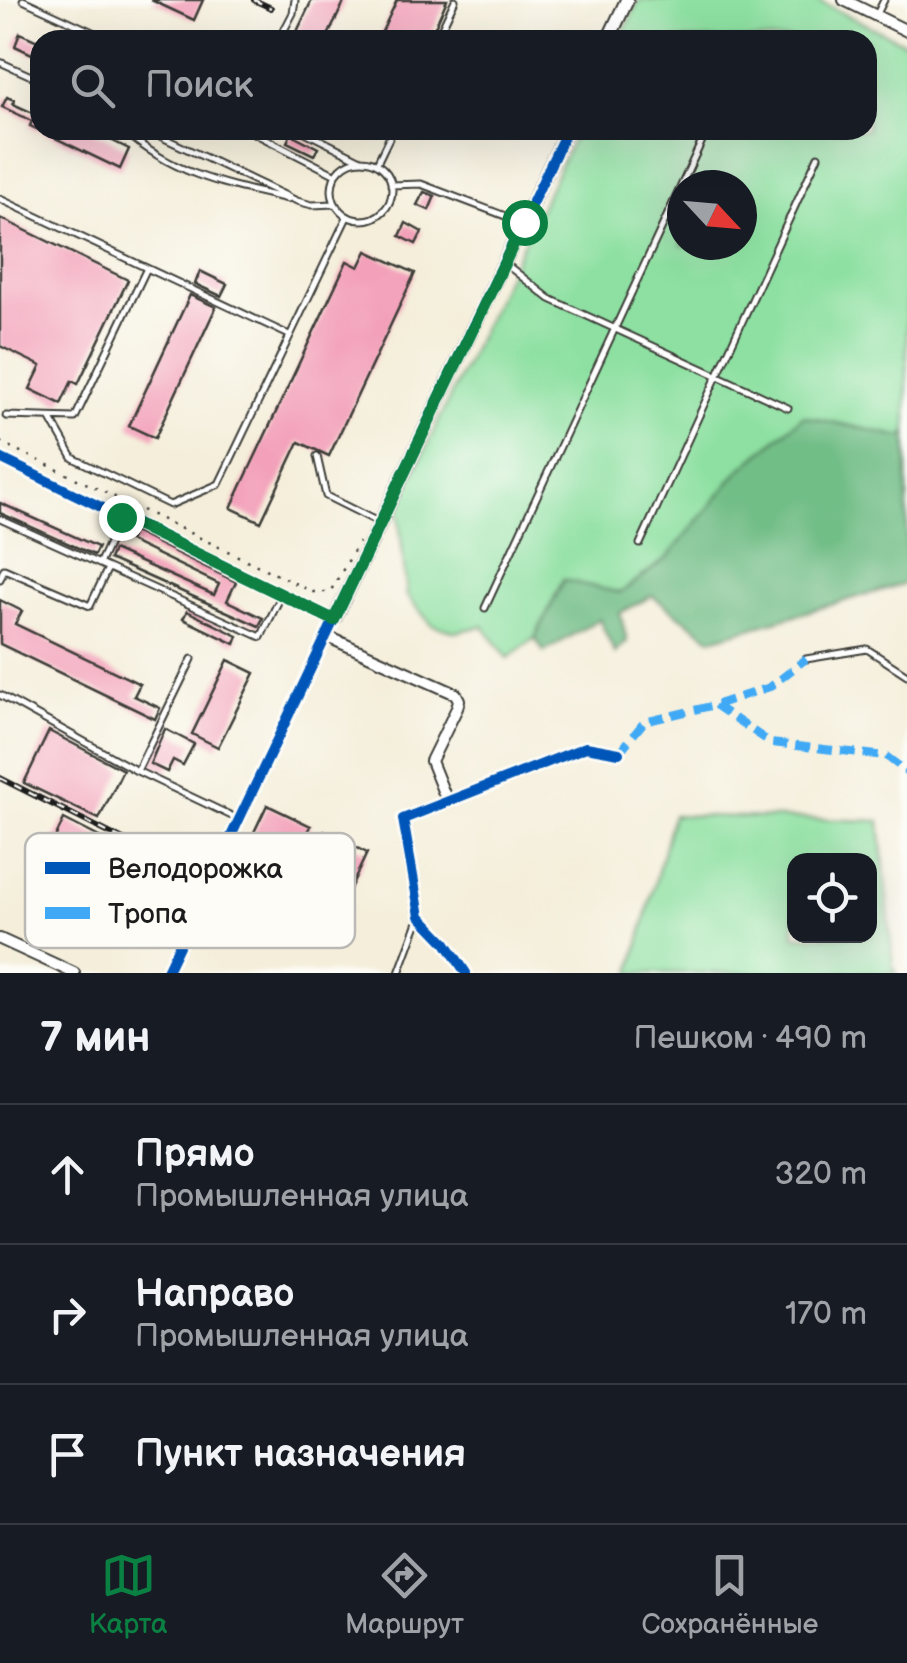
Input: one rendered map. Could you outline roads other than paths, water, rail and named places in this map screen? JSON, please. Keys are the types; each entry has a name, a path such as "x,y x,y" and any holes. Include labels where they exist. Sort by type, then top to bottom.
{"street":[{"path":"612,30 626,0"},
{"path":"844,0 907,31"},
{"path":"231,833 334,620 376,521 562,140"},
{"path":"0,458 334,620"},
{"path":"326,636 456,694 457,708 430,767 448,802"},
{"path":"466,973 420,916 403,819 586,747 619,753"},
{"path":"0,939 74,973"},
{"path":"166,973 178,948"}],"lane":[{"path":"23,0 88,30"},
{"path":"284,30 295,0"},
{"path":"441,30 455,0"},
{"path":"876,16 884,0"},
{"path":"0,62 30,76"},
{"path":"134,140 151,155 212,182 312,205 334,204"},
{"path":"168,140 297,201"},
{"path":"268,140 336,174"},
{"path":"320,140 376,164 386,173 392,185 390,202 379,215 363,220 347,217 334,204 331,192 336,174 351,162 361,160"},
{"path":"376,164 388,140"},
{"path":"485,608 702,140"},
{"path":"640,544 818,156"},
{"path":"392,185 421,184 524,222"},
{"path":"0,199 289,335"},
{"path":"51,419 73,458 170,505 220,484 347,217"},
{"path":"505,263 550,299 788,408"},
{"path":"6,416 74,418 146,268"},
{"path":"317,456 326,496 376,521"},
{"path":"98,564 121,517"},
{"path":"0,519 261,637 282,594"},
{"path":"0,579 4,569 90,606 108,568"},
{"path":"806,658 867,648 907,674"},
{"path":"138,770 192,659"},
{"path":"0,694 138,770 238,819"},
{"path":"400,973 420,916"}],"railway":[{"path":"254,0 271,8"},
{"path":"0,778 109,833"}]}
